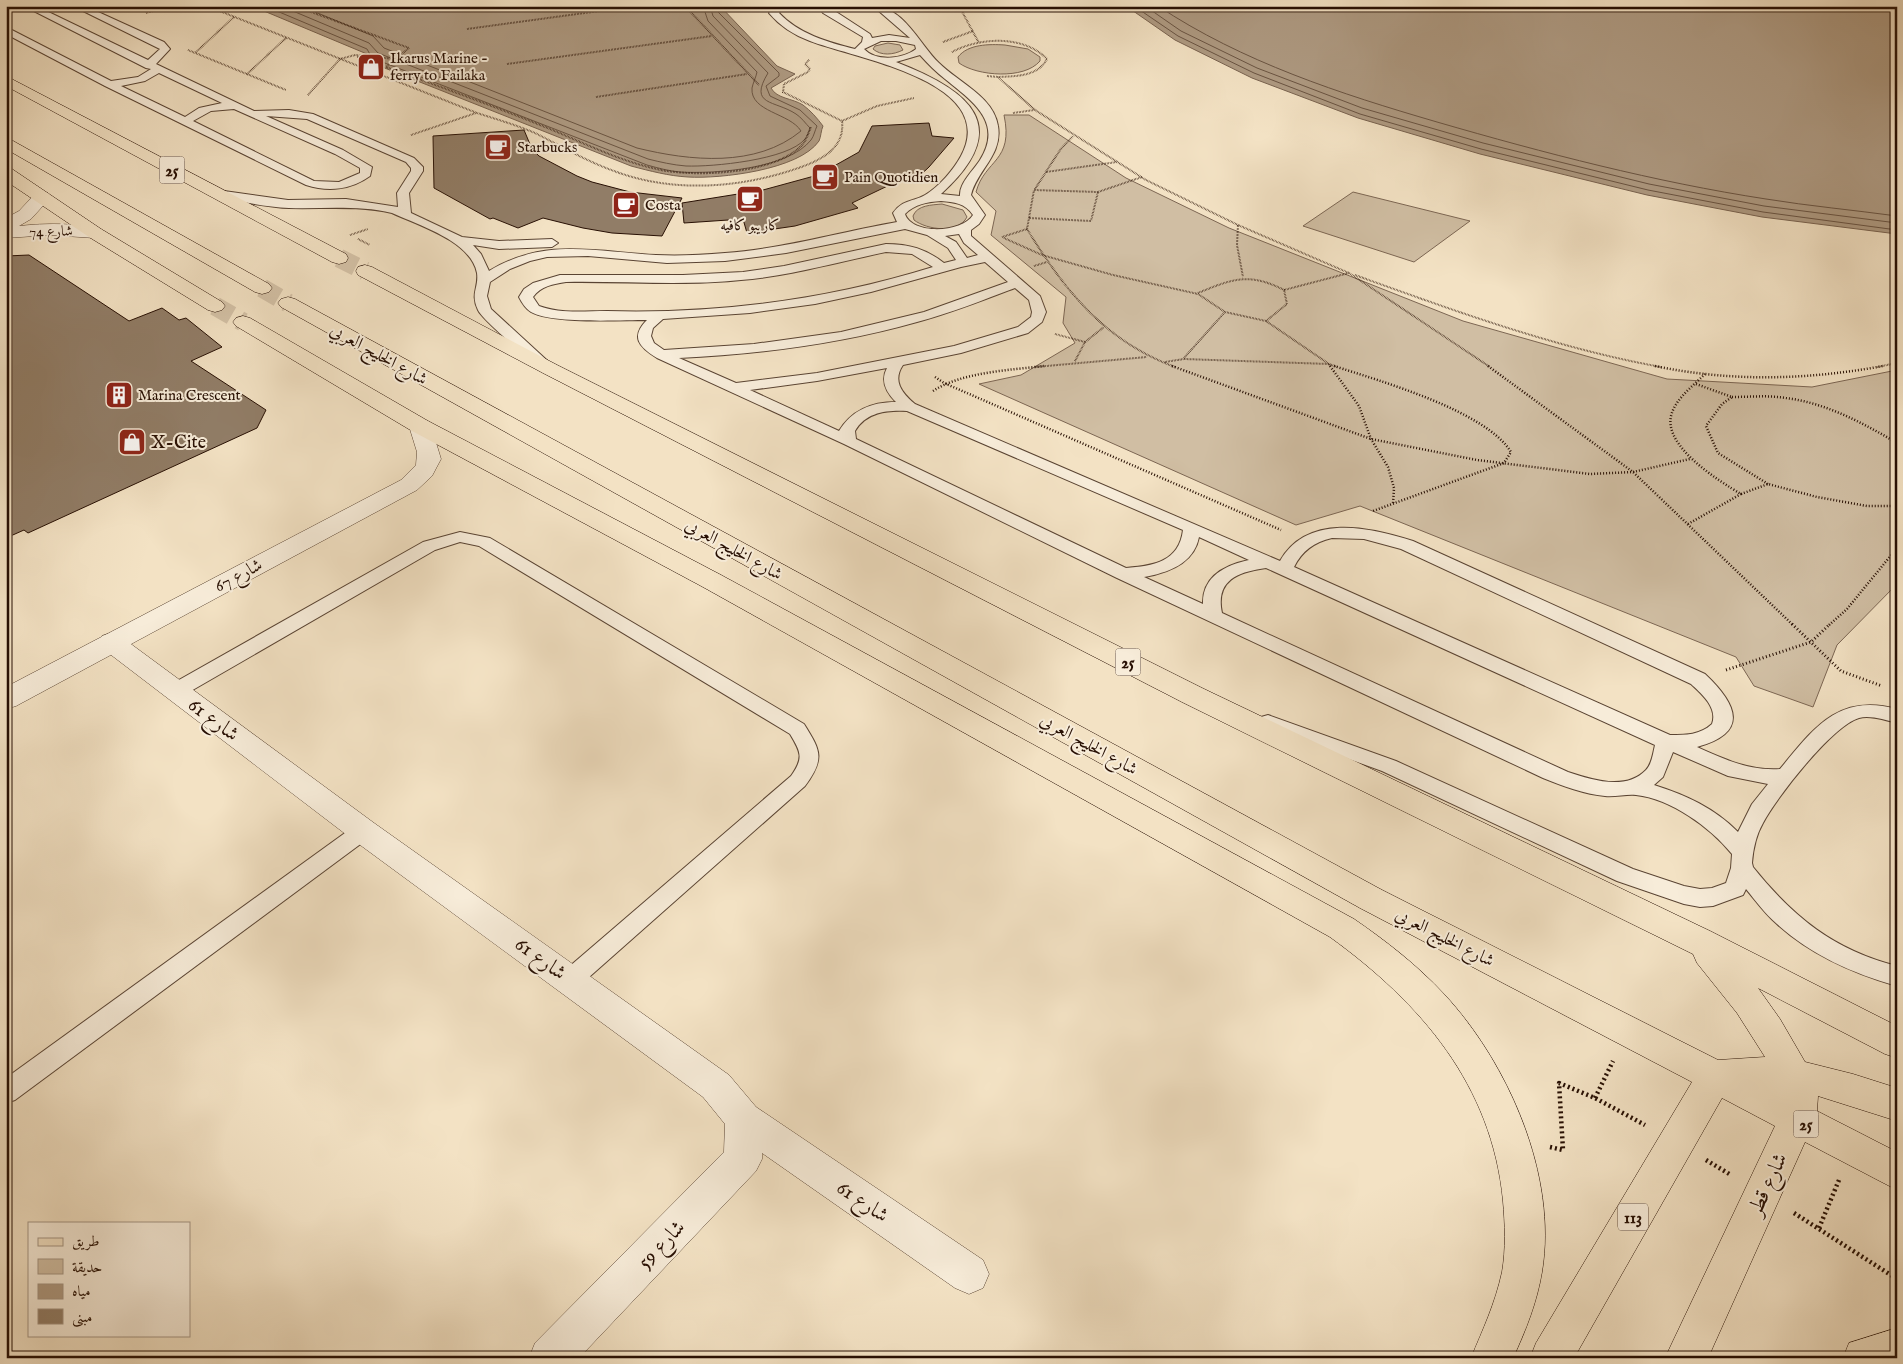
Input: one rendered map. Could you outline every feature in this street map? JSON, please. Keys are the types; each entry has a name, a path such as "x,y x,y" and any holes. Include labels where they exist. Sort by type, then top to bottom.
{"main road":[{"name":"25","path":"6,80 339,258"},
{"path":"6,142 262,288"},
{"path":"6,173 95,233 215,306"},
{"name":"25","path":"365,271 550,369 1192,695 1698,941 1897,1043"},
{"name":"شارع الخليج العربي","path":"288,303 1371,899 1897,1172"},
{"path":"243,322 420,426 712,581 1342,928 1378,953 1410,982 1442,1016 1470,1055 1484,1080 1510,1138 1521,1181 1526,1221 1524,1262 1517,1302 1503,1340 1492,1358"},
{"path":"712,581 944,664"},
{"path":"1131,767 1305,908"},
{"name":"شارع قطر","path":"1686,1358 1797,1119 1800,1104 1799,1090 1794,1076 1752,1004 1698,941"},
{"path":"1715,1076 1752,1071 1794,1076 1835,1085 1897,1105"},
{"name":"113","path":"1551,1358 1715,1076"},
{"path":"1864,1358 1897,1349"}],"street":[{"name":"شارع 74","path":"6,226 25,214 42,197"},
{"name":"شارع 74","path":"6,233 42,229 71,229 95,233"},
{"name":"شارع 67","path":"6,699 409,485 428,467 430,457 420,426"},
{"name":"شارع 61","path":"111,642 363,831 716,1086 742,1120 969,1274"},
{"name":"شارع 59","path":"550,1358 743,1159 742,1120"}],"lane":[{"path":"6,30 109,84 316,185 340,185 356,180 366,174 366,167 363,165 235,106 28,6"},
{"path":"77,6 161,44 165,49 156,56 148,76 109,84"},
{"path":"822,6 826,11 867,36 866,43"},
{"path":"484,280 506,265 550,252 582,252 657,259 746,256 906,225 931,232 949,232 965,228 977,220 979,215 977,210 965,195 967,184 982,166 991,149 993,138 991,118 984,105 975,96 936,66 908,31 877,6"},
{"path":"775,8 777,17 798,32 838,47 879,59 927,78 954,94 973,122 971,148 958,171 929,198"},
{"path":"861,53 859,49 866,43 892,38 919,47"},
{"path":"879,59 911,57 919,47"},
{"path":"187,122 194,115 208,109 235,106"},
{"path":"250,113 288,113 309,116 410,160 417,167 416,175 403,194 405,214"},
{"path":"217,194 288,204 346,203 382,207 405,214 459,240 468,246 480,262 484,280 480,296 485,311 550,369"},
{"path":"459,240 499,245 576,243 658,250 720,250 776,243 841,230 903,208 918,200 929,198 953,199 972,205"},
{"path":"903,208 900,213 901,219 906,225"},
{"path":"734,389 913,360 985,343 1011,335 1027,327 1037,318 1039,312 1039,305 1035,298 968,240 965,236 965,228"},
{"path":"931,232 952,245 964,261"},
{"path":"941,268 920,252 886,248 802,267 723,278 566,278 544,282 535,287 526,297 527,303 531,308 549,313 659,316 726,312 806,302 881,286 941,268 964,261 987,258"},
{"path":"657,259 723,278"},
{"path":"662,355 776,346 862,332 933,313 1017,283"},
{"path":"659,316 644,332 644,341 650,349 849,441 1123,574 1566,779 1602,788 1619,789 1634,787 1644,782 1658,767 1666,742"},
{"path":"897,363 891,370 891,385 894,393 910,407 1192,528 1732,771 1760,777 1784,776"},
{"path":"849,441 847,431 851,422 862,414 876,408 910,407"},
{"path":"1123,574 1156,570 1170,564 1189,548 1192,528"},
{"path":"1214,616 1210,605 1211,593 1216,583 1225,574 1237,568 1277,566 1308,541 1329,534 1344,533 1366,534 1407,545 1698,679 1719,699 1724,710 1724,720 1720,729 1712,736 1700,740 1666,742"},
{"path":"177,690 429,546 444,540 460,537 484,542 797,729 810,751 810,766 798,782 571,980"},
{"path":"1192,695 1389,766 1625,875 1684,895 1700,898 1714,897 1735,889 1754,818 1784,776 1830,727 1852,713 1863,711 1897,716"},
{"path":"1634,787 1671,797 1705,814 1733,839 1742,860 1776,911 1805,934 1828,949 1858,963 1897,976"},
{"path":"6,1092 363,831"}],"path":[{"path":"207,6 477,113 516,126 592,162 648,180 685,184 724,184 759,179 795,171 823,159 838,145 844,129 842,121 783,92 782,88 784,84 808,72 810,69 805,64 808,61 838,47"},
{"path":"295,6 409,48 386,66 524,118 635,164 689,174 752,167 776,160 798,150 806,140 812,127"},
{"path":"466,29 636,6"},
{"path":"685,6 759,85"},
{"path":"959,6 979,42"},
{"path":"196,52 234,17"},
{"path":"507,64 712,36"},
{"path":"247,74 286,38"},
{"path":"950,54 966,45 979,42 1010,42 1036,48 1044,53 1047,58 1045,64 1039,69 1021,75 983,76"},
{"path":"161,44 196,52 288,91"},
{"path":"304,98 340,59 355,55 396,59"},
{"path":"596,97 747,74"},
{"path":"998,77 1035,110 1142,177 1238,225 1348,273 1470,316 1544,339 1623,359 1706,374 1765,377 1813,375 1897,363"},
{"path":"842,121 889,100 954,94"},
{"path":"379,146 477,113"},
{"path":"1074,136 1060,150 1034,190 1027,229 1042,255 1088,312 1104,327 1148,357 1370,438 1477,460 1590,474 1633,472 1690,459"},
{"path":"1046,172 1117,162"},
{"path":"1034,190 1098,192 1142,177"},
{"path":"1029,218 1091,221 1098,192"},
{"path":"319,248 405,214"},
{"path":"1238,225 1238,245 1243,277"},
{"path":"1002,237 1027,229"},
{"path":"351,235 370,245"},
{"path":"1042,255 1198,294 1225,312 1266,321 1328,364 1411,392 1448,408 1494,432 1505,442 1511,452 1504,463 1360,517 1344,533"},
{"path":"1198,294 1243,277 1273,284 1284,290 1348,273 1516,384 1633,472 1841,671 1888,688"},
{"path":"1266,321 1286,304 1284,290"},
{"path":"1184,358 1225,312"},
{"path":"1027,327 1085,342"},
{"path":"1075,361 1085,342 1104,327"},
{"path":"910,407 944,383 1006,371 1075,361 1148,357"},
{"path":"1163,363 1184,358 1328,364"},
{"path":"913,360 944,383 1308,541"},
{"path":"1328,364 1359,406 1370,438 1388,467 1394,488 1393,504"},
{"path":"1706,374 1687,391 1671,414 1671,430 1690,459 1709,475 1741,494"},
{"path":"1696,384 1732,397 1764,396 1802,401 1838,412 1897,443"},
{"path":"1732,397 1722,404 1706,426 1718,453 1768,484 1817,498 1867,506 1897,506"},
{"path":"1688,524 1741,494 1768,484"},
{"path":"1698,679 1811,642 1847,609 1897,548"},
{"path":"1594,1098 1628,1031"},
{"path":"1819,1228 1852,1148"}],"green space":[{"path":"888,43 900,45 903,50 887,54 873,49 875,46"},
{"path":"1005,45 1028,49 1040,57 1040,61 1033,67 1023,71 1000,74 977,71 959,63 958,57 973,47"},
{"path":"1004,115 1029,115 1126,178 1229,228 1463,321 1667,379 1812,387 1897,370 1897,584 1837,645 1813,707 1754,686 1736,657 1360,506 1296,525 979,384 1021,375 1075,343 1063,323 1066,297 991,235 996,211 976,192 980,181 1002,151 1006,130"},
{"path":"1353,192 1470,221 1414,262 1303,226"},
{"path":"942,204 963,210 967,217 957,226 942,229 926,226 914,220 915,212 921,208"}],"water":[{"path":"252,6 720,6 777,66 795,74 771,88 774,92 803,105 823,126 819,141 809,151 777,166 758,171 719,176 674,176 631,166 357,57 367,54"},
{"path":"1126,6 1897,6 1897,156 1895,160 1897,167 1897,234 1762,217 1647,195 1480,154 1358,118 1252,78 1175,40"}],"building":[{"path":"929,123 932,136 954,138 913,182 900,180 852,203 858,208 795,226 747,233 743,219 684,223 682,203 763,190 818,175 859,152 872,126"},
{"path":"524,130 532,149 539,156 577,176 630,192 682,198 662,236 612,233 543,218 518,228 493,218 490,219 434,188 433,136"},
{"name":"Marina Crescent","path":"29,255 129,321 162,308 179,320 186,318 222,347 191,361 266,410 257,428 28,533 24,530 6,538 6,256"}],"tunnel":[{"path":"339,258 365,271"},
{"path":"262,288 288,303"},
{"path":"215,306 243,322"}],"place":[{"name":"Ikarus Marine - ferry to Failaka","path":"371,67"},
{"name":"Starbucks","path":"498,147"},
{"name":"Pain Quotidien","path":"825,177"},
{"name":"كاريبو كافيه","path":"750,199"},
{"name":"Costa","path":"626,205"},
{"name":"Marina Crescent","path":"119,395"},
{"name":"X-Cite","path":"132,442"}]}
